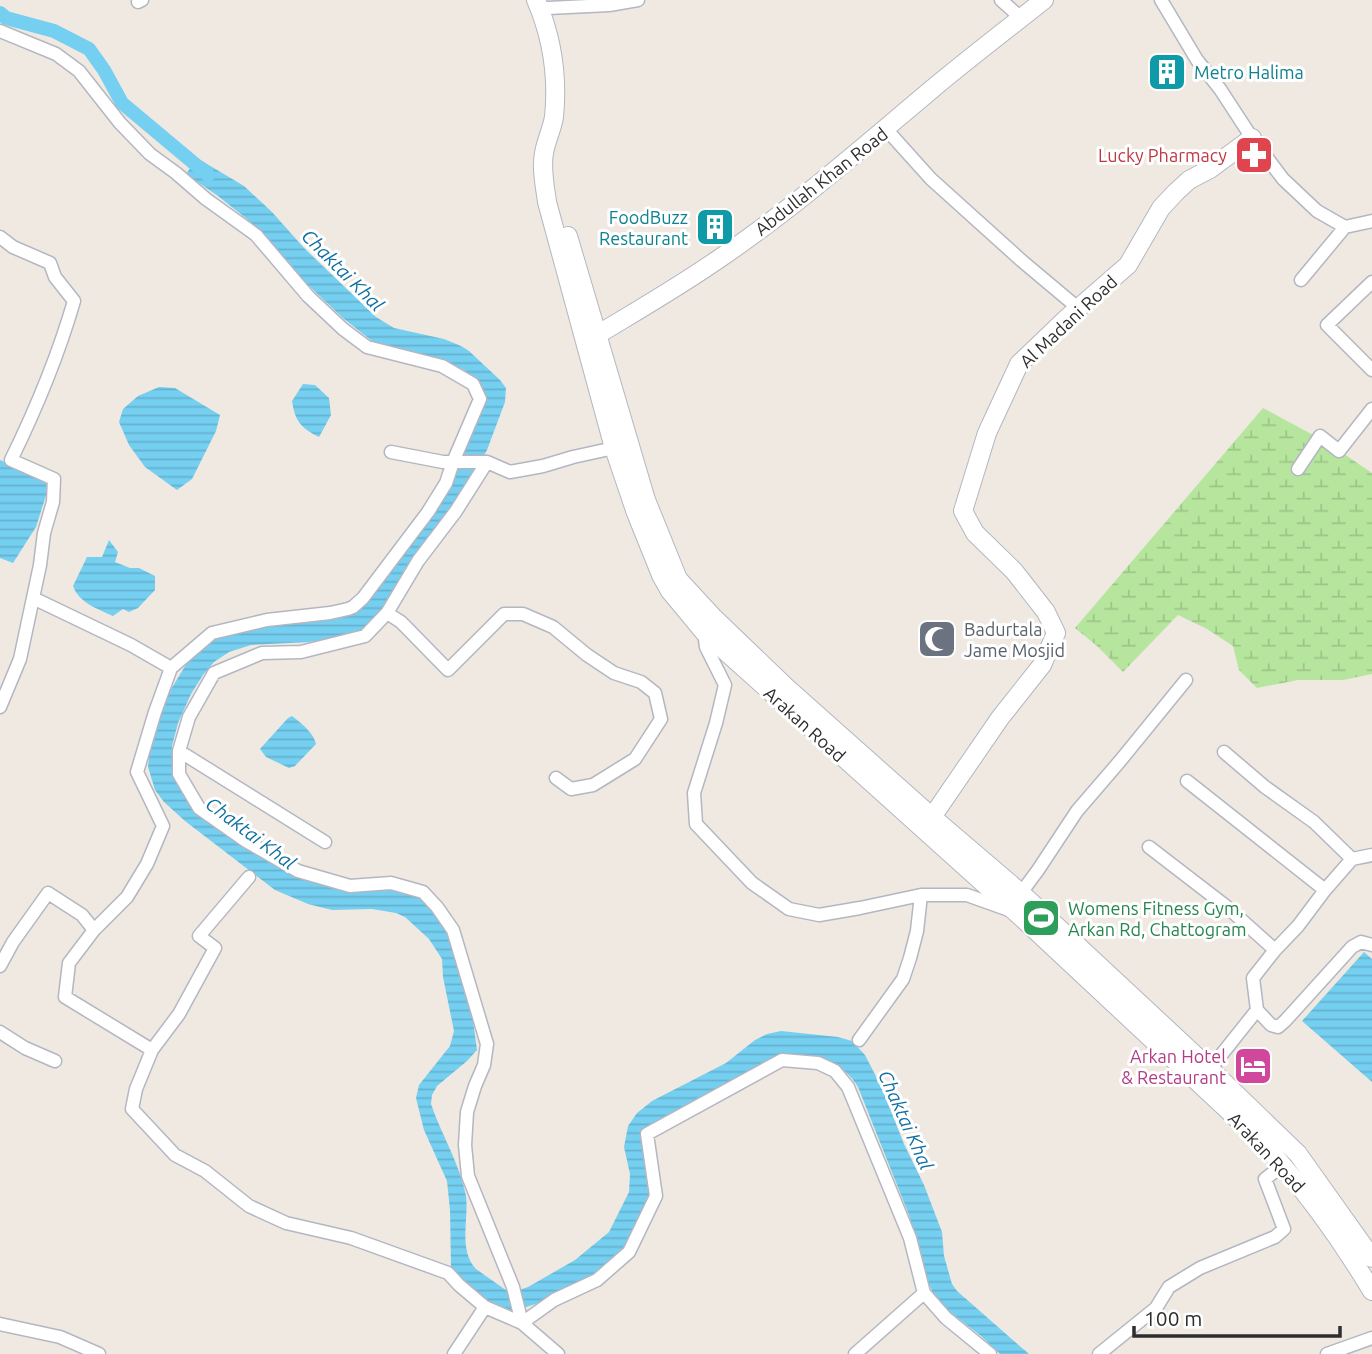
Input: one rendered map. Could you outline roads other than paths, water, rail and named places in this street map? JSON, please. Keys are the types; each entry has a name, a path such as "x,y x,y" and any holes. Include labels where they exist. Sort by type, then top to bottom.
{"main road":[{"name":"Abdullah Khan Road","path":"591,339 724,255 886,130 931,90 1044,0"},
{"name":"Arakan Road","path":"542,3 556,74 554,119 544,155 547,202 646,500 678,579 714,618 787,688 1021,892 1298,1154 1372,1258"},
{"name":"Al Madani Road","path":"932,817 1000,718 1042,665 1056,633 1046,612 1014,571 975,533 963,512 987,433 1019,364 1128,265 1161,208 1175,192 1252,138"},
{"name":"Arakan Road","path":"591,339 614,448 660,575 670,591 704,632 1020,916 1262,1142 1328,1222 1372,1291"}],"street":[{"path":"542,3 609,5 638,0"},
{"path":"1001,0 1021,18"},
{"path":"1161,0 1197,60 1283,179 1317,211 1345,227"},
{"path":"0,31 56,54 79,71 120,123 150,155 256,235 308,296 343,329 367,347 442,366 473,384 480,399 446,483 428,512 363,598 353,607 330,613 267,620 212,633 171,668 137,772 163,826 147,864 127,897 94,930 69,963 65,997 152,1051"},
{"path":"886,130 931,179 1079,308"},
{"path":"1301,280 1345,227 1372,221"},
{"path":"0,237 13,247 50,263 55,277 74,301 53,363 11,460 54,479 53,502 44,533 20,659 0,707"},
{"path":"1372,282 1327,325 1372,370"},
{"path":"1298,469 1320,436 1339,451 1372,409"},
{"path":"391,452 443,462 487,463 510,472 614,448"},
{"path":"487,463 418,561 387,613 365,636 301,652 261,653 215,673 189,718 180,751 179,775 199,808 246,841 298,871 350,886 391,883 423,892 453,930 487,1044 484,1065 467,1112 468,1176 513,1287 521,1320"},
{"path":"33,598 131,645 171,668"},
{"path":"387,613 401,622 448,670 504,614 523,614 553,626 614,673 641,682 655,693 661,719 635,759 593,785 571,789 556,778"},
{"path":"704,632 706,646 725,685 694,793 696,824 752,883 789,909 819,915 921,895 967,895 1020,916"},
{"path":"1021,892 1077,811 1186,680"},
{"path":"180,751 325,842"},
{"path":"1224,752 1265,787 1314,822 1352,859"},
{"path":"1187,781 1325,890"},
{"path":"1149,847 1227,907 1275,950"},
{"path":"1372,855 1352,859 1253,978 1257,1010 1271,1025 1278,1027 1352,947 1361,942 1372,945"},
{"path":"249,877 199,936 215,947 179,1014 152,1051 136,1089 132,1108 175,1155 205,1171 249,1206 286,1223 351,1238 448,1273 485,1307 521,1320 558,1354"},
{"path":"0,966 13,942 48,893 82,915 94,930"},
{"path":"859,1040 903,979 917,931 921,895"},
{"path":"1210,1069 1257,1010"},
{"path":"0,1032 25,1048 55,1061"},
{"path":"521,1320 554,1300 597,1280 629,1252 656,1196 647,1134 782,1060 818,1063 835,1071 848,1087 910,1238 924,1293 946,1318 990,1354"},
{"path":"1099,1354 1156,1308 1169,1287 1200,1268 1275,1237 1284,1229 1265,1179 1283,1165"},
{"path":"855,1354 924,1293"},
{"path":"454,1354 485,1307"},
{"path":"0,1324 61,1337 99,1354"},
{"path":"1326,1354 1372,1338"}],"water":[{"path":"197,158 244,186 376,317 394,328 444,339 461,346 506,388 505,402 487,450 472,478 380,614 363,632 346,637 251,645 229,652 214,662 191,694 178,723 172,746 172,765 187,796 309,880 343,891 387,887 421,897 442,922 449,936 473,1021 477,1050 437,1086 431,1104 463,1184 467,1205 467,1253 476,1269 510,1293 528,1287 575,1260 609,1232 629,1192 630,1174 624,1147 628,1126 637,1113 652,1101 726,1063 767,1034 781,1031 838,1037 852,1041 865,1055 881,1086 942,1232 944,1256 952,1284 1029,1354 1000,1354 937,1302 929,1284 909,1215 858,1087 840,1068 818,1058 792,1057 767,1061 648,1130 651,1196 624,1250 599,1272 539,1303 513,1311 477,1297 451,1268 447,1181 424,1130 416,1098 419,1085 450,1046 454,1031 442,959 429,939 405,917 396,913 372,909 332,910 308,904 275,890 164,802 155,790 148,767 165,699 187,663 202,646 221,634 348,612 456,472 483,394 480,384 464,370 442,360 377,345 343,318 291,269 247,219 186,174"},
{"path":"303,384 315,385 329,398 331,415 319,437 303,427 295,414 292,401"},
{"path":"159,387 175,388 220,415 216,431 192,479 177,490 145,467 129,445 119,422 123,409 138,396"},
{"path":"0,460 40,478 49,486 36,527 13,563 0,558"},
{"path":"109,540 118,552 115,562 130,568 139,568 155,576 155,590 138,608 129,612 123,609 113,616 84,601 73,586 87,557 102,557"},
{"path":"292,716 310,732 316,744 295,766 289,768 266,757 260,749"},
{"path":"1364,952 1372,959 1372,1082 1302,1021"}],"waterway":[{"name":"Chaktai Khal","path":"0,13 6,18 54,31 89,49 122,103 208,175"}],"place":[{"name":"Metro Halima","path":"1167,72"},
{"name":"Lucky Pharmacy","path":"1254,155"},
{"name":"FoodBuzz Restaurant","path":"715,227"},
{"name":"Badurtala Jame Mosjid","path":"937,639"},
{"name":"Womens Fitness Gym, Arkan Rd, Chattogram","path":"1041,918"},
{"name":"Arkan Hotel & Restaurant","path":"1253,1066"}]}
